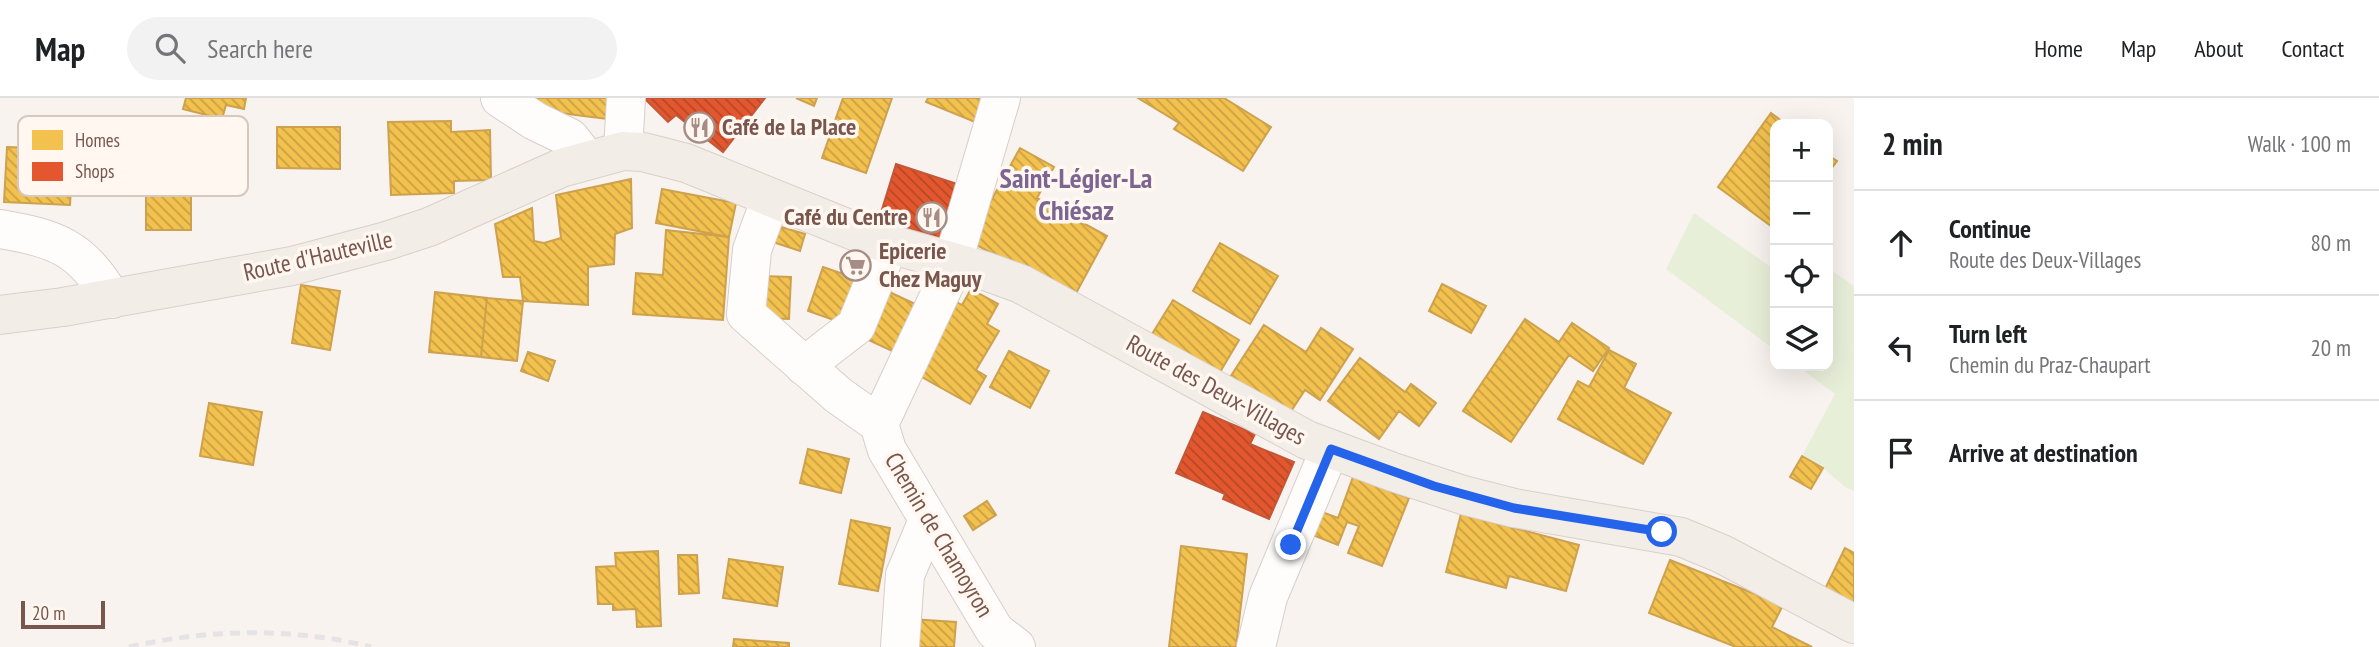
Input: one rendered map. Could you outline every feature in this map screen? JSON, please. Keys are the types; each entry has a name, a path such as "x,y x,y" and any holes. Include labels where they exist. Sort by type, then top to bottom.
{"main road":[{"name":"Route des Deux-Villages","path":"605,155 643,152 686,163 889,245 1021,284 1307,440 1434,486 1514,508 1681,537 1722,554 1854,624"},
{"name":"Route d'Hauteville","path":"0,315 112,299 292,266 386,242 429,227 561,168 605,155"}],"street":[{"path":"500,98 536,121 605,155 626,98"},
{"name":"Chemin de Chamoyron","path":"1001,98 946,284 878,424 887,450 995,631 1016,647"},
{"path":"771,198 752,250 746,314 838,395 878,424"},
{"path":"0,229 52,240 67,247 97,277 112,299"},
{"path":"804,366 856,327 889,245"},
{"path":"1255,647 1268,597 1331,449"},
{"path":"901,647 905,575 928,520"}],"green space":[{"path":"1694,213 1770,266 1770,346 1666,269"},
{"path":"1833,271 1854,286 1854,491 1802,456 1835,394 1804,371 1833,371"}],"building: Homes":[{"path":"186,98 246,98 244,109 226,105 223,116 210,116 183,109"},
{"path":"531,98 618,98 615,120 552,112"},
{"path":"796,98 817,98 814,106"},
{"path":"843,98 892,98 866,173 822,158"},
{"path":"928,98 986,98 975,122 926,102"},
{"path":"1138,98 1224,98 1271,127 1243,171 1174,129 1179,123"},
{"path":"1771,113 1779,119 1770,119 1770,225 1718,187"},
{"path":"451,121 451,132 490,130 491,180 454,181 454,193 391,195 388,122"},
{"path":"277,127 340,127 340,169 277,168"},
{"path":"7,147 18,147 18,196 71,196 70,205 4,202"},
{"path":"1020,148 1054,167 1037,198 1107,236 1074,297 969,241"},
{"path":"631,179 632,228 615,234 614,264 588,267 588,305 523,301 520,277 503,277 495,224 532,208 534,241 544,243 561,238 556,195"},
{"path":"662,189 736,203 729,237 656,223"},
{"path":"146,196 191,196 191,230 146,230"},
{"path":"778,226 805,234 800,251 773,242"},
{"path":"666,230 729,237 723,320 633,314 636,273 663,275"},
{"path":"1220,243 1278,276 1250,324 1193,291"},
{"path":"823,267 864,281 848,325 808,311"},
{"path":"759,276 791,277 789,319 758,318"},
{"path":"1442,284 1486,306 1471,333 1429,311"},
{"path":"301,285 340,291 330,350 292,343"},
{"path":"971,289 998,304 987,324 999,331 976,370 986,376 970,404 913,372 953,300 962,305"},
{"path":"885,290 926,309 903,356 862,337"},
{"path":"435,292 487,298 481,357 429,352"},
{"path":"487,298 523,301 517,361 481,357"},
{"path":"1173,300 1239,340 1216,379 1149,339"},
{"path":"1525,319 1559,342 1572,323 1609,348 1593,371 1569,355 1511,442 1463,411"},
{"path":"1264,325 1306,352 1321,328 1353,349 1320,400 1305,390 1286,419 1227,382"},
{"path":"1609,350 1636,364 1624,388 1671,413 1643,464 1558,419 1578,381 1589,387"},
{"path":"1009,351 1049,371 1030,408 990,387"},
{"path":"528,352 555,361 548,381 521,371"},
{"path":"1360,358 1405,392 1411,384 1436,403 1419,426 1399,411 1379,439 1328,401"},
{"path":"209,403 262,412 253,465 200,456"},
{"path":"808,449 849,459 841,493 800,483"},
{"path":"1802,456 1823,468 1811,489 1790,477"},
{"path":"1353,477 1409,498 1382,566 1348,553 1359,526 1347,522 1338,545 1305,532 1314,509 1338,518"},
{"path":"987,501 996,515 973,530 964,516"},
{"path":"1461,514 1579,545 1566,591 1509,576 1506,588 1446,572"},
{"path":"851,520 890,528 878,591 839,584"},
{"path":"1181,546 1247,554 1236,647 1169,647"},
{"path":"1845,548 1854,553 1854,611 1822,595"},
{"path":"658,551 661,626 637,627 636,609 613,610 613,604 598,604 596,567 616,566 615,553"},
{"path":"678,555 697,555 699,593 679,594"},
{"path":"729,559 783,567 777,606 723,598"},
{"path":"1670,560 1783,605 1772,627 1812,647 1736,647 1649,613"},
{"path":"910,619 956,622 954,647 908,647"},
{"path":"734,639 789,643 789,647 733,647"}],"building: Shops":[{"path":"644,98 765,98 723,152 676,115 668,122"},
{"path":"896,164 969,188 951,242 879,219"},
{"path":"1203,412 1255,434 1250,444 1294,462 1269,519 1223,499 1225,494 1176,473"}],"railway":[{"path":"129,647 189,637 250,633 311,636 371,647"}],"place":[{"name":"Café de la Place","path":"699,127"},
{"name":"Café du Centre","path":"931,217"},
{"name":"Epicerie Chez Maguy","path":"856,265"}],"district":[{"name":"Saint-Légier-La Chiésaz","path":"1076,194"}],"route":[{"path":"1291,545 1331,449 1434,486 1514,508 1662,532"}]}
